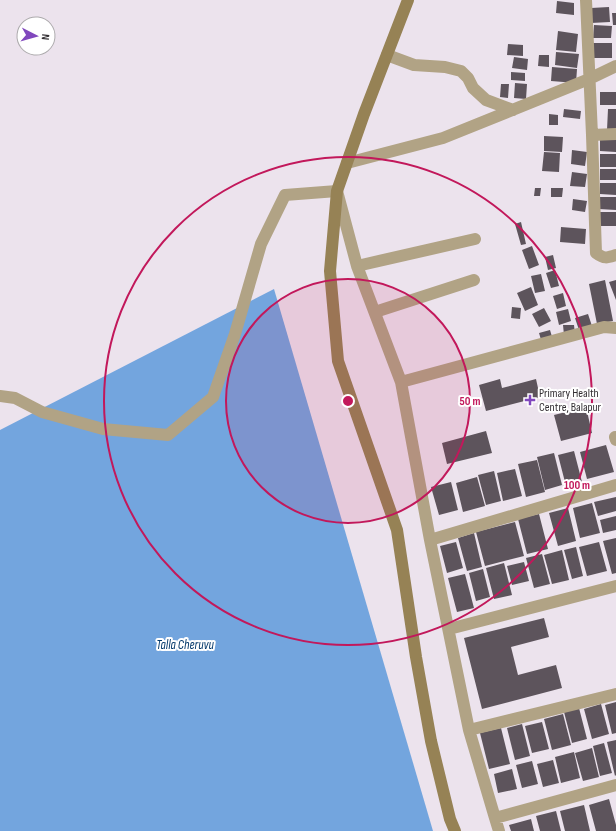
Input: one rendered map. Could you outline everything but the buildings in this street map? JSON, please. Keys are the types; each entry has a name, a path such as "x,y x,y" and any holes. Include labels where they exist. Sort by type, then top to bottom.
{"street":[{"path":"408,0 364,114 337,191 330,271 338,361 397,530 416,657 431,741 450,819 455,831"},
{"path":"586,0 596,253 600,257 604,258 616,254"},
{"path":"387,55 414,65 445,67 461,71 468,78 473,88 486,100 512,110"},
{"path":"347,163 443,138 589,79 616,66"},
{"path":"592,135 616,134"},
{"path":"337,191 357,266 402,382 430,540 469,730 499,831"},
{"path":"0,396 15,398 42,412 103,430 168,434 213,397 235,334 261,244 285,195 337,191"},
{"path":"357,266 475,239"},
{"path":"375,312 474,280"},
{"path":"402,382 604,327 616,328"},
{"path":"430,540 616,485"},
{"path":"448,629 616,586"},
{"path":"469,730 616,694"},
{"path":"495,818 616,785"}],"water":[{"name":"Talla Cheruvu","path":"274,289 433,831 0,831 0,430"}],"place":[{"name":"Primary Health Centre, Balapur","path":"530,400"}]}
